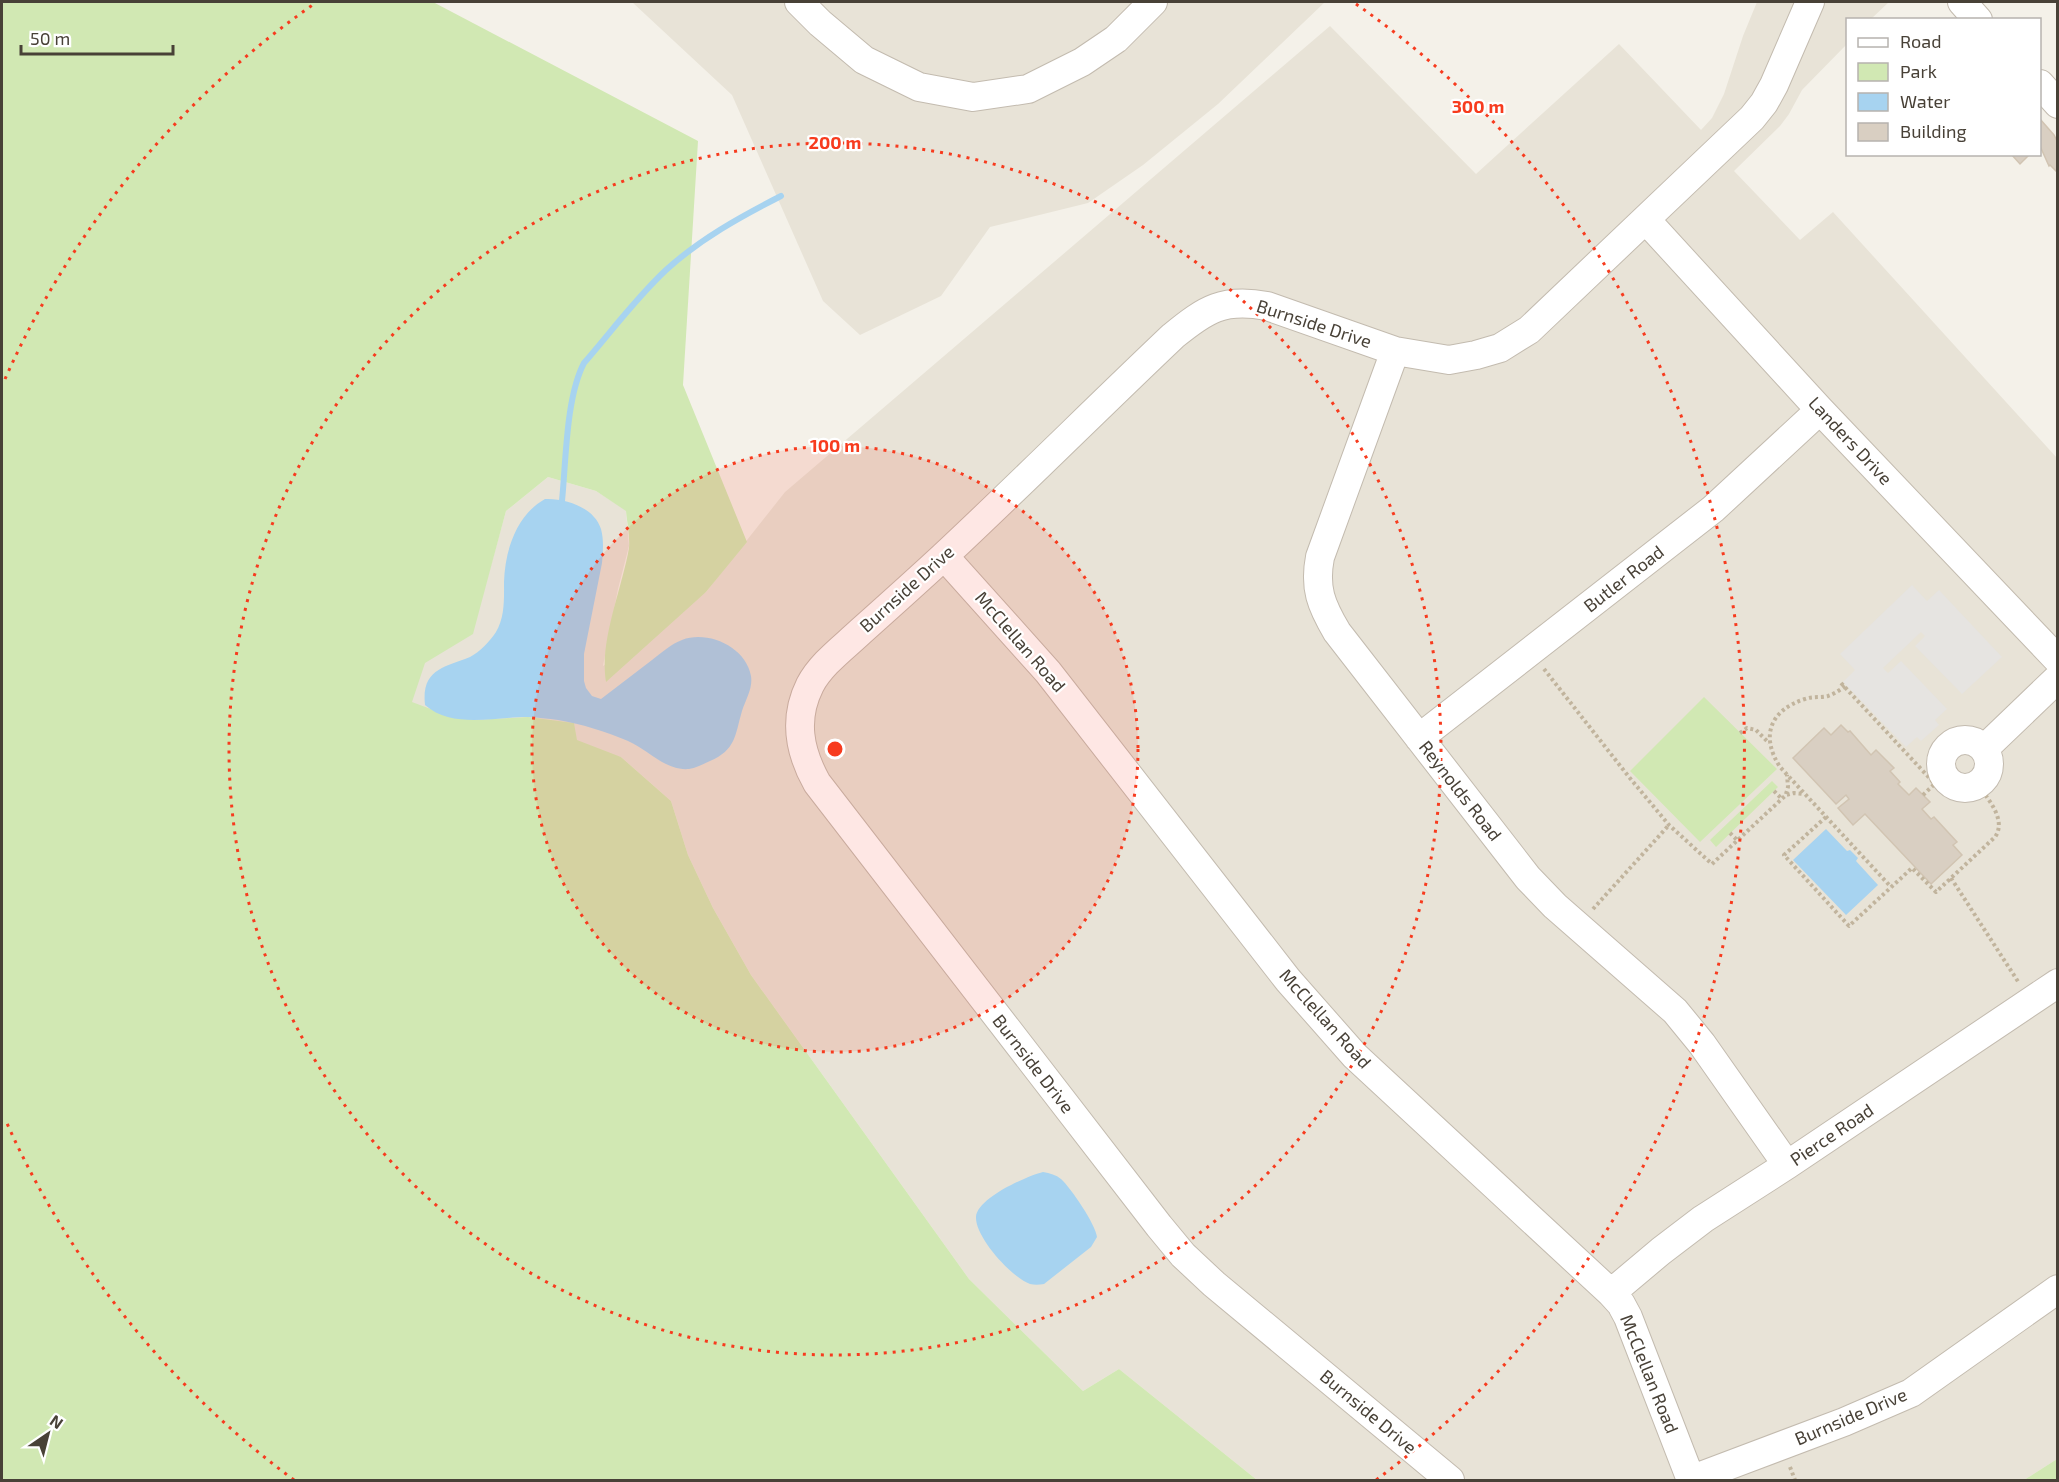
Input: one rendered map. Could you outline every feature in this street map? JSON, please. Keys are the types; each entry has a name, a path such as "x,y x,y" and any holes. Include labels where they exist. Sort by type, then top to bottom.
{"street":[{"path":"799,2 864,60 919,87 973,97 1028,89 1082,62 1116,39 1153,2"},
{"name":"Burnside Drive","path":"1450,1480 1214,1284 1174,1245 810,771 804,757 798,727 805,697 817,674 847,644 944,556 1173,336 1198,315 1227,304 1247,302 1267,306 1395,351 1449,360 1476,356 1500,348 1529,330 1752,118 1764,103 1810,2"},
{"path":"1962,2 1976,18"},
{"path":"2041,85 2058,104"},
{"name":"Landers Drive","path":"1646,220 1820,410 2057,659"},
{"name":"Reynolds Road","path":"1395,351 1320,557 1317,573 1320,602 1337,632 1528,878 1555,906 1675,1011 1702,1044 1787,1166"},
{"name":"Butler Road","path":"1419,738 1713,509 1820,410"},
{"name":"McClellan Road","path":"944,556 1048,672 1288,980 1321,1019 1355,1056 1621,1304 1691,1480"},
{"path":"1984,748 2058,678"},
{"path":"1971,741 1984,748 1989,764 1984,779 1978,785 1962,788 1940,779 1942,760 1949,747 1956,742 1971,741"},
{"name":"Pierce Road","path":"1611,1293 1703,1219 1787,1166 2058,983"},
{"name":"Burnside Drive","path":"1691,1480 1844,1422 1911,1393 2058,1289"}],"path":[{"path":"1531,652 1669,825 1712,864 1784,797 1794,793 1804,794"},
{"path":"1769,744 1771,728 1783,711 1799,701 1828,696 1843,685 1940,779 1923,795"},
{"path":"1740,733 1747,728 1754,728 1769,744 1776,761 1787,776 1891,887"},
{"path":"1784,797 1788,787 1787,776"},
{"path":"1826,817 1784,855 1850,926 1912,868 1936,892 1998,833 1997,815 1978,785"},
{"path":"1774,791 1784,797"},
{"path":"1578,926 1669,825"},
{"path":"1730,833 1737,840"},
{"path":"1951,878 2032,1001"},
{"path":"1789,1464 1795,1480"}],"shaded area":[{"path":"632,2 1325,2 1218,104 1143,165 1088,203 990,227 941,296 860,335 823,301 732,95"},
{"path":"1757,2 1889,2 1872,18 1846,18 1846,45 1802,90 1780,126 1734,171 1800,240 1833,212 2057,458 2057,1459 2024,1480 1257,1480 1119,1369 1083,1391 969,1279 751,975 713,908 688,855 671,801 621,757 518,740 407,706 421,661 472,634 506,511 548,477 596,491 626,510 629,546 603,666 706,592 785,492 1330,26 1476,174 1619,44 1701,130 1712,118 1724,94"},
{"path":"1912,585 1927,601 1939,590 2002,657 1962,694 1915,646 1925,636 1921,632 1883,668 1888,673 1901,661 1947,709 1935,720 1939,725 1921,741 1917,737 1906,747 1843,682 1855,670 1840,654"}],"green space":[{"path":"2,2 433,2 698,141 683,385 747,542 706,592 606,682 608,632 629,548 626,511 596,491 548,477 506,511 473,634 425,663 412,702 444,714 475,720 528,717 574,723 577,740 621,757 671,801 688,855 713,908 751,975 969,1279 1083,1391 1119,1369 1257,1480 2,1480"},
{"path":"1704,697 1777,769 1700,842 1630,771"},
{"path":"1772,781 1778,787 1716,847 1710,840"},
{"path":"2057,1459 2057,1480 2024,1480"}],"water":[{"path":"545,499 561,500 578,505 592,515 601,529 602,563 584,654 584,681 592,696 601,699 666,649 692,637 714,639 724,643 742,657 751,676 750,689 733,741 719,757 694,768 680,769 672,767 628,741 576,724 531,717 461,719 448,717 425,705 425,693 431,677 444,667 474,655 496,632 504,601 507,558 514,535 526,514"},
{"path":"1826,829 1847,851 1850,850 1858,858 1856,861 1878,885 1846,915 1793,860"},
{"path":"1043,1172 1061,1179 1077,1198 1096,1231 1097,1237 1091,1247 1044,1284 1035,1285 1022,1280 1004,1265 981,1235 976,1217 979,1210 993,1195"}],"building":[{"path":"2041,120 2058,143 2057,172 2049,166 2041,148"},
{"path":"2013,156 2028,156 2020,164"},
{"path":"1841,725 1848,732 1850,731 1871,755 1876,750 1894,768 1890,771 1909,795 1916,788 1930,802 1922,809 1931,819 1934,817 1957,842 1953,845 1962,855 1931,884 1865,814 1853,825 1838,808 1849,799 1846,795 1836,804 1793,758 1824,728 1831,735"}],"waterway":[{"path":"562,501 570,411 578,377 584,363 644,292 666,270 721,229 781,196"}]}
